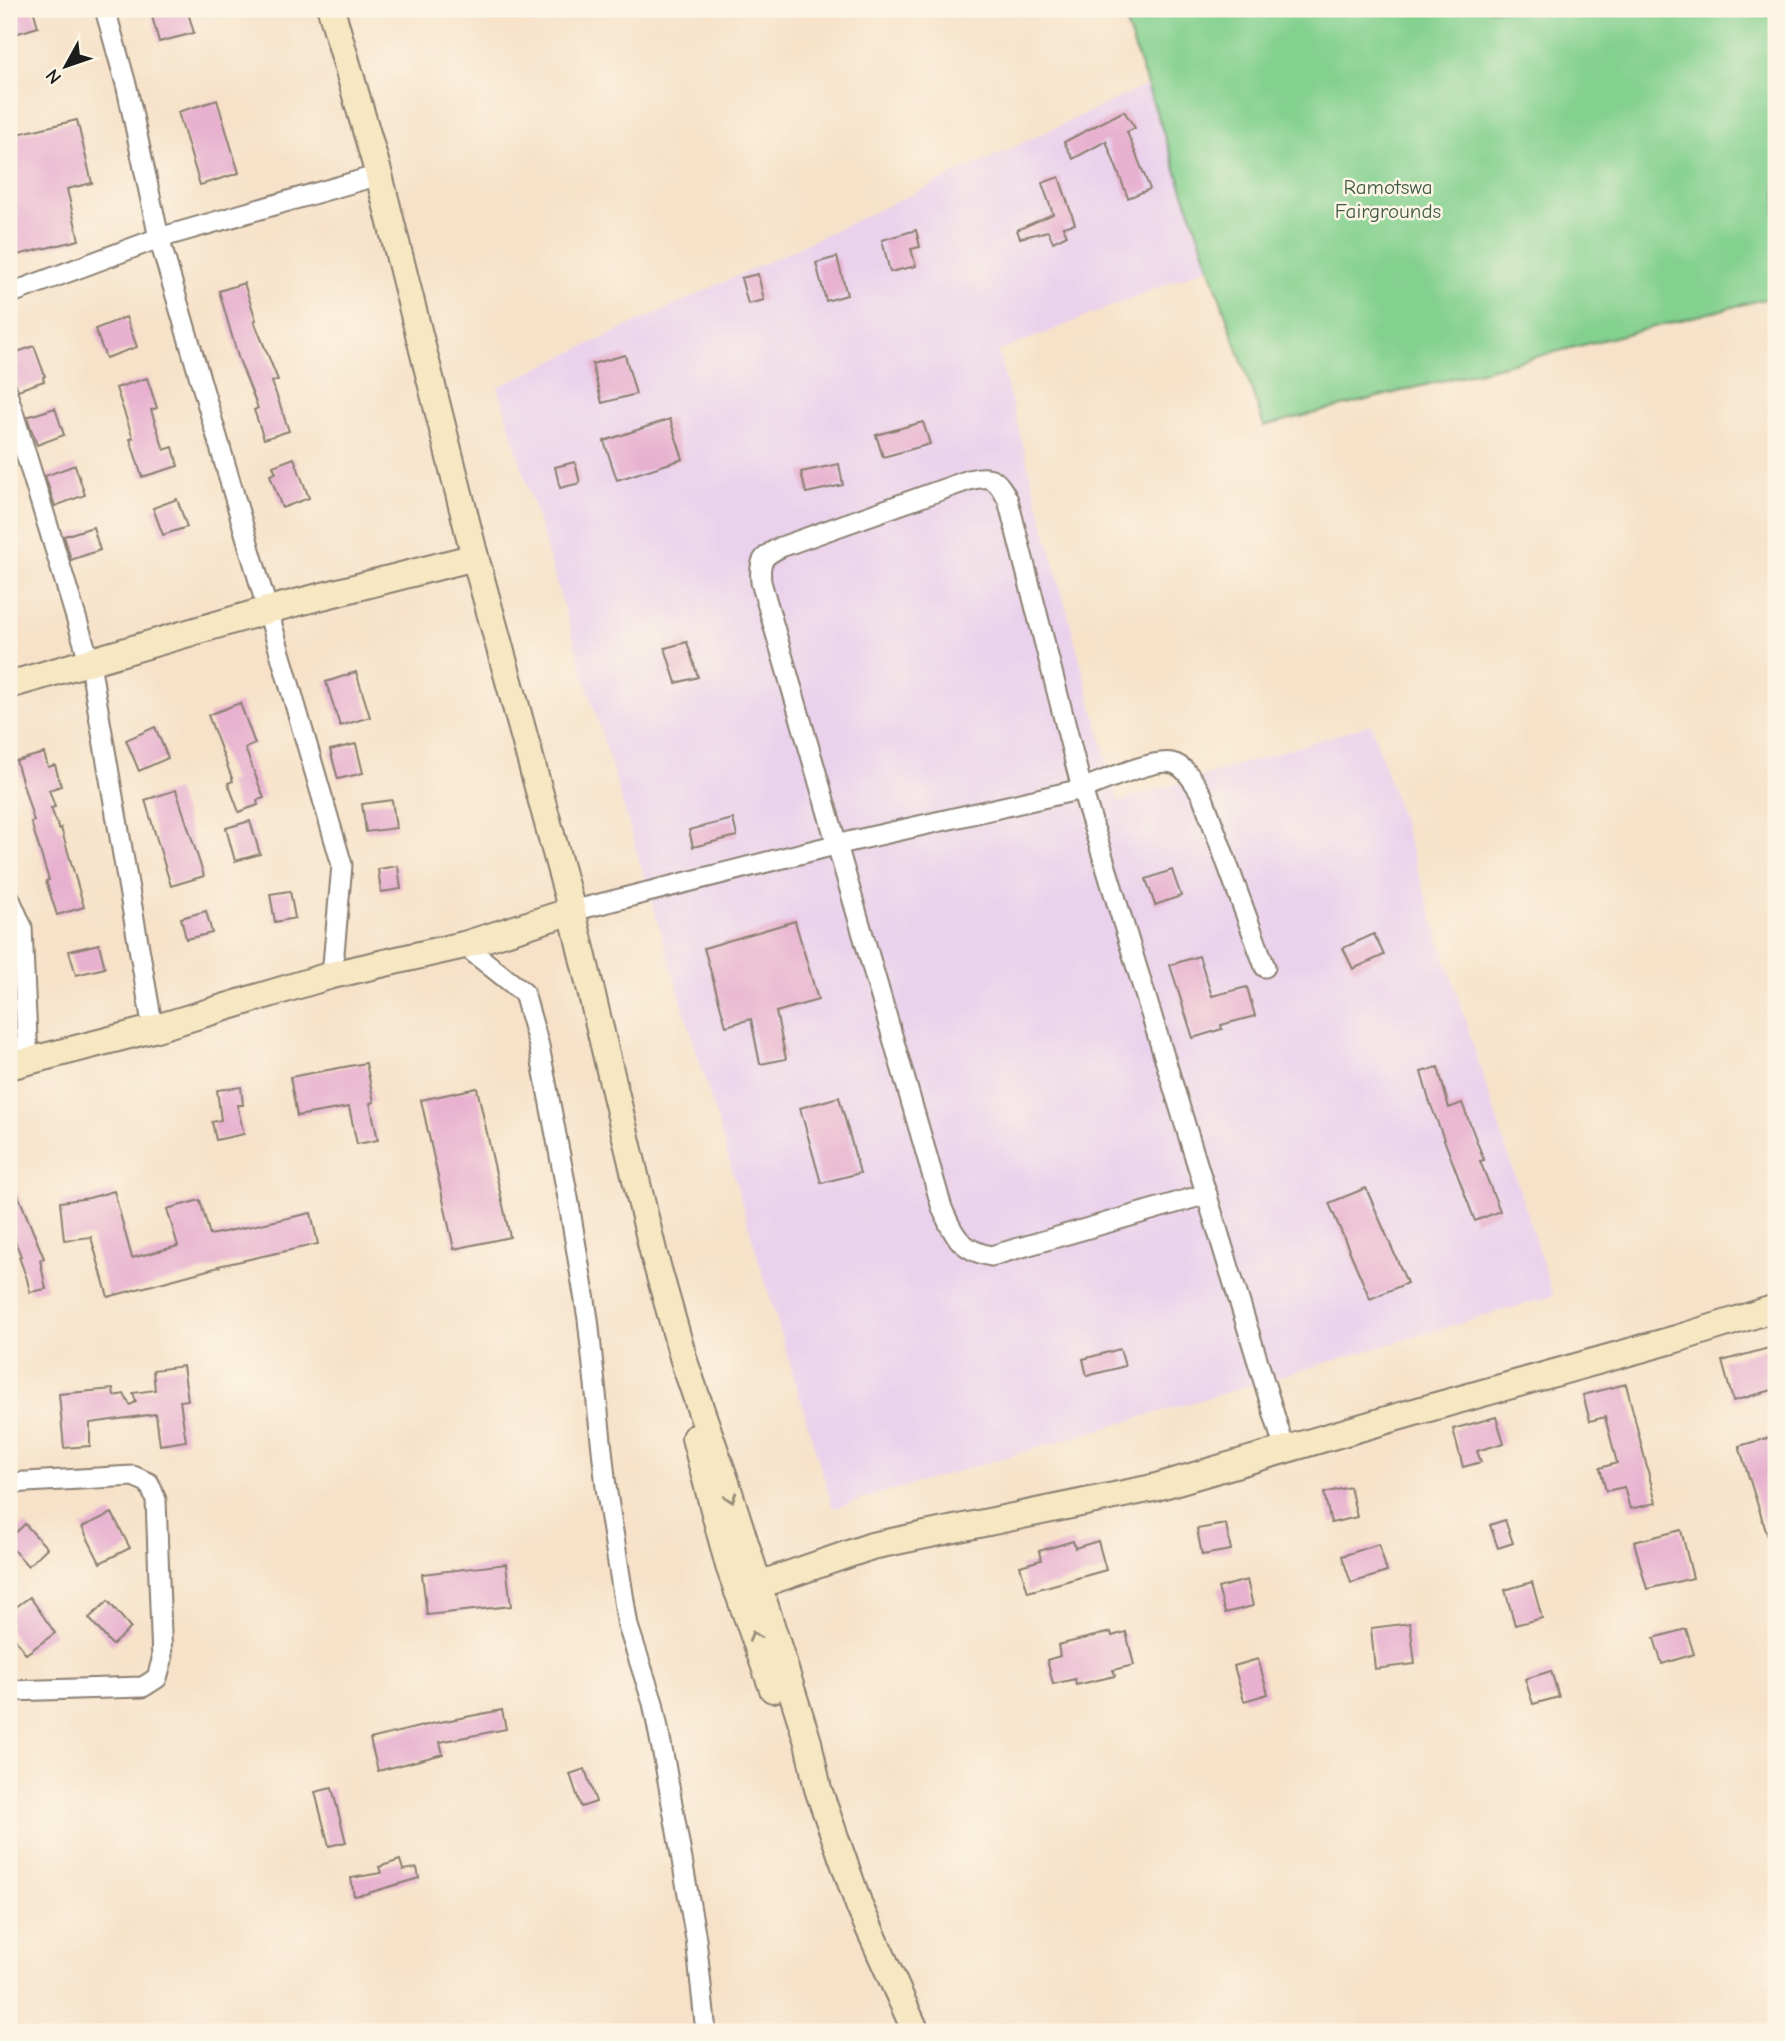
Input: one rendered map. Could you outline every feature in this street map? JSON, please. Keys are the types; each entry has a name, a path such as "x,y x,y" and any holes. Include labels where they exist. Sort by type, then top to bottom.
{"main road":[{"path":"331,9 379,175 475,557 572,911 654,1255 685,1364 692,1429 707,1488 808,1742 818,1789 860,1908 916,2032"},
{"path":"9,685 268,610 475,557"},
{"path":"18,1064 153,1029 332,975 464,945 572,911"},
{"path":"748,1588 872,1546 1153,1488 1776,1308"}],"street":[{"path":"105,9 127,88 159,238 342,865 332,975"},
{"path":"9,293 159,238 379,175"},
{"path":"9,399 90,663 153,1029"},
{"path":"1207,1194 991,1256 977,1254 962,1244 953,1232 942,1208 761,582 761,562 768,553 982,477 991,478 1002,487 1008,500 1082,789 1207,1194 1284,1450"},
{"path":"572,911 835,845 1082,789 1155,763 1173,763 1187,772 1202,795 1265,967"},
{"path":"9,897 22,927 18,1064"},
{"path":"464,945 524,993 539,1046 588,1319 606,1487 628,1626 653,1703 666,1764 696,1939 706,2032"},
{"path":"9,1483 133,1476 149,1483 156,1500 162,1660 157,1678 144,1687 9,1691"}],"shaded area":[{"path":"1147,85 1209,267 998,352 1118,802 1371,724 1553,1296 833,1508 498,387"}],"green space":[{"name":"Ramotswa Fairgrounds","path":"1121,9 1776,9 1776,296 1264,426"}],"building":[{"path":"9,9 33,9 38,27 9,36"},
{"path":"150,9 187,9 194,33 159,42"},
{"path":"217,100 239,173 200,185 178,112"},
{"path":"1124,111 1135,128 1127,132 1150,189 1128,198 1106,141 1073,159 1064,142"},
{"path":"77,120 92,183 67,189 79,240 9,257 9,136"},
{"path":"1059,177 1075,224 1063,227 1067,235 1053,242 1048,231 1020,238 1017,230 1053,214 1042,183"},
{"path":"916,230 920,247 911,249 916,266 890,272 882,240"},
{"path":"837,257 847,295 826,301 816,263"},
{"path":"758,274 764,300 748,304 741,278"},
{"path":"244,283 256,320 254,321 278,380 272,382 289,431 264,439 254,410 258,408 238,357 219,291"},
{"path":"126,317 137,347 106,358 95,329"},
{"path":"34,346 45,376 44,381 18,390 9,366 9,355"},
{"path":"625,355 636,394 602,403 592,364"},
{"path":"147,378 157,408 151,410 164,450 173,447 178,466 142,477 130,439 133,438 116,388"},
{"path":"55,408 64,435 37,445 27,417"},
{"path":"670,419 683,459 617,480 604,441"},
{"path":"923,422 930,444 883,457 876,435"},
{"path":"294,458 309,498 282,508 270,475 276,473 273,466"},
{"path":"575,462 580,483 560,488 555,467"},
{"path":"839,464 843,485 806,493 801,472"},
{"path":"75,465 85,495 55,506 45,476"},
{"path":"177,499 187,527 163,535 153,508"},
{"path":"93,527 100,550 71,560 64,536"},
{"path":"687,642 698,677 676,683 665,648"},
{"path":"356,672 370,717 340,726 326,682"},
{"path":"240,703 255,744 245,748 264,798 257,800 258,805 239,812 228,783 233,781 208,715"},
{"path":"155,727 168,758 139,771 126,740"},
{"path":"356,744 363,773 338,779 330,750"},
{"path":"44,753 48,767 55,765 61,786 49,790 55,807 51,808 59,829 61,828 84,907 57,915 16,761"},
{"path":"176,790 204,876 171,886 145,800"},
{"path":"392,800 396,828 366,832 362,804"},
{"path":"733,819 737,836 693,847 689,830"},
{"path":"250,821 260,854 235,861 226,828"},
{"path":"398,866 401,889 381,892 378,869"},
{"path":"1172,870 1181,896 1155,905 1146,879"},
{"path":"290,891 295,918 275,922 270,894"},
{"path":"206,911 212,933 186,939 181,918"},
{"path":"795,921 818,1000 776,1012 786,1059 760,1064 751,1019 726,1026 704,948"},
{"path":"1374,934 1384,955 1353,969 1343,948"},
{"path":"99,944 105,968 76,975 69,951"},
{"path":"1199,956 1212,996 1247,987 1255,1016 1221,1025 1222,1029 1193,1038 1170,965"},
{"path":"366,1063 374,1102 370,1103 378,1140 357,1144 349,1107 297,1116 290,1077"},
{"path":"1438,1067 1449,1108 1462,1103 1484,1160 1480,1161 1500,1211 1475,1221 1421,1072"},
{"path":"241,1087 243,1105 237,1105 244,1134 216,1140 212,1122 221,1120 217,1090"},
{"path":"477,1088 510,1237 454,1249 421,1100"},
{"path":"839,1097 860,1173 821,1183 800,1108"},
{"path":"9,1173 44,1258 40,1260 46,1289 30,1292 19,1257 21,1256 9,1227"},
{"path":"1366,1188 1407,1283 1370,1299 1329,1203"},
{"path":"114,1191 132,1258 178,1246 167,1209 200,1200 210,1235 311,1213 318,1244 218,1266 108,1297 91,1237 64,1240 60,1202"},
{"path":"1776,1346 1776,1389 1733,1401 1722,1361"},
{"path":"1120,1349 1125,1366 1087,1376 1083,1359"},
{"path":"183,1366 188,1400 180,1401 186,1441 160,1445 156,1414 90,1423 90,1446 64,1448 59,1394 113,1389 114,1396 124,1394 130,1405 136,1402 133,1393 155,1390 153,1370"},
{"path":"1626,1384 1656,1503 1630,1509 1624,1487 1606,1491 1600,1468 1617,1463 1605,1417 1590,1421 1583,1395"},
{"path":"1496,1417 1504,1443 1477,1451 1481,1462 1463,1467 1453,1429"},
{"path":"1771,1437 1776,1455 1776,1550 1772,1550 1739,1446"},
{"path":"1350,1487 1357,1517 1331,1523 1324,1493"},
{"path":"112,1513 130,1548 100,1563 82,1527"},
{"path":"1505,1520 1513,1543 1498,1548 1490,1525"},
{"path":"25,1524 47,1548 28,1566 9,1545 9,1539"},
{"path":"1226,1524 1231,1550 1202,1555 1197,1529"},
{"path":"1681,1530 1693,1578 1647,1589 1634,1542"},
{"path":"1073,1541 1075,1548 1098,1541 1106,1570 1028,1592 1020,1566 1041,1560 1039,1551"},
{"path":"1379,1544 1387,1572 1351,1583 1342,1556"},
{"path":"506,1564 511,1606 427,1615 422,1574"},
{"path":"1247,1580 1253,1606 1225,1613 1218,1588"},
{"path":"1532,1582 1542,1618 1515,1625 1505,1590"},
{"path":"30,1597 55,1633 26,1654 9,1630 9,1612"},
{"path":"108,1601 131,1628 112,1645 89,1618"},
{"path":"1410,1623 1415,1664 1375,1669 1371,1628"},
{"path":"1686,1629 1694,1654 1662,1664 1654,1638"},
{"path":"1111,1632 1112,1636 1126,1632 1134,1665 1113,1670 1115,1676 1076,1685 1075,1679 1053,1684 1047,1660 1060,1656 1058,1645"},
{"path":"1258,1659 1268,1694 1244,1701 1234,1666"},
{"path":"1551,1671 1559,1697 1533,1704 1525,1679"},
{"path":"502,1710 506,1729 440,1742 443,1754 378,1771 370,1739"},
{"path":"585,1769 596,1802 581,1807 570,1774"},
{"path":"332,1788 346,1842 329,1846 315,1792"},
{"path":"400,1860 403,1870 417,1868 419,1878 354,1896 351,1878 381,1873 379,1867"}]}
